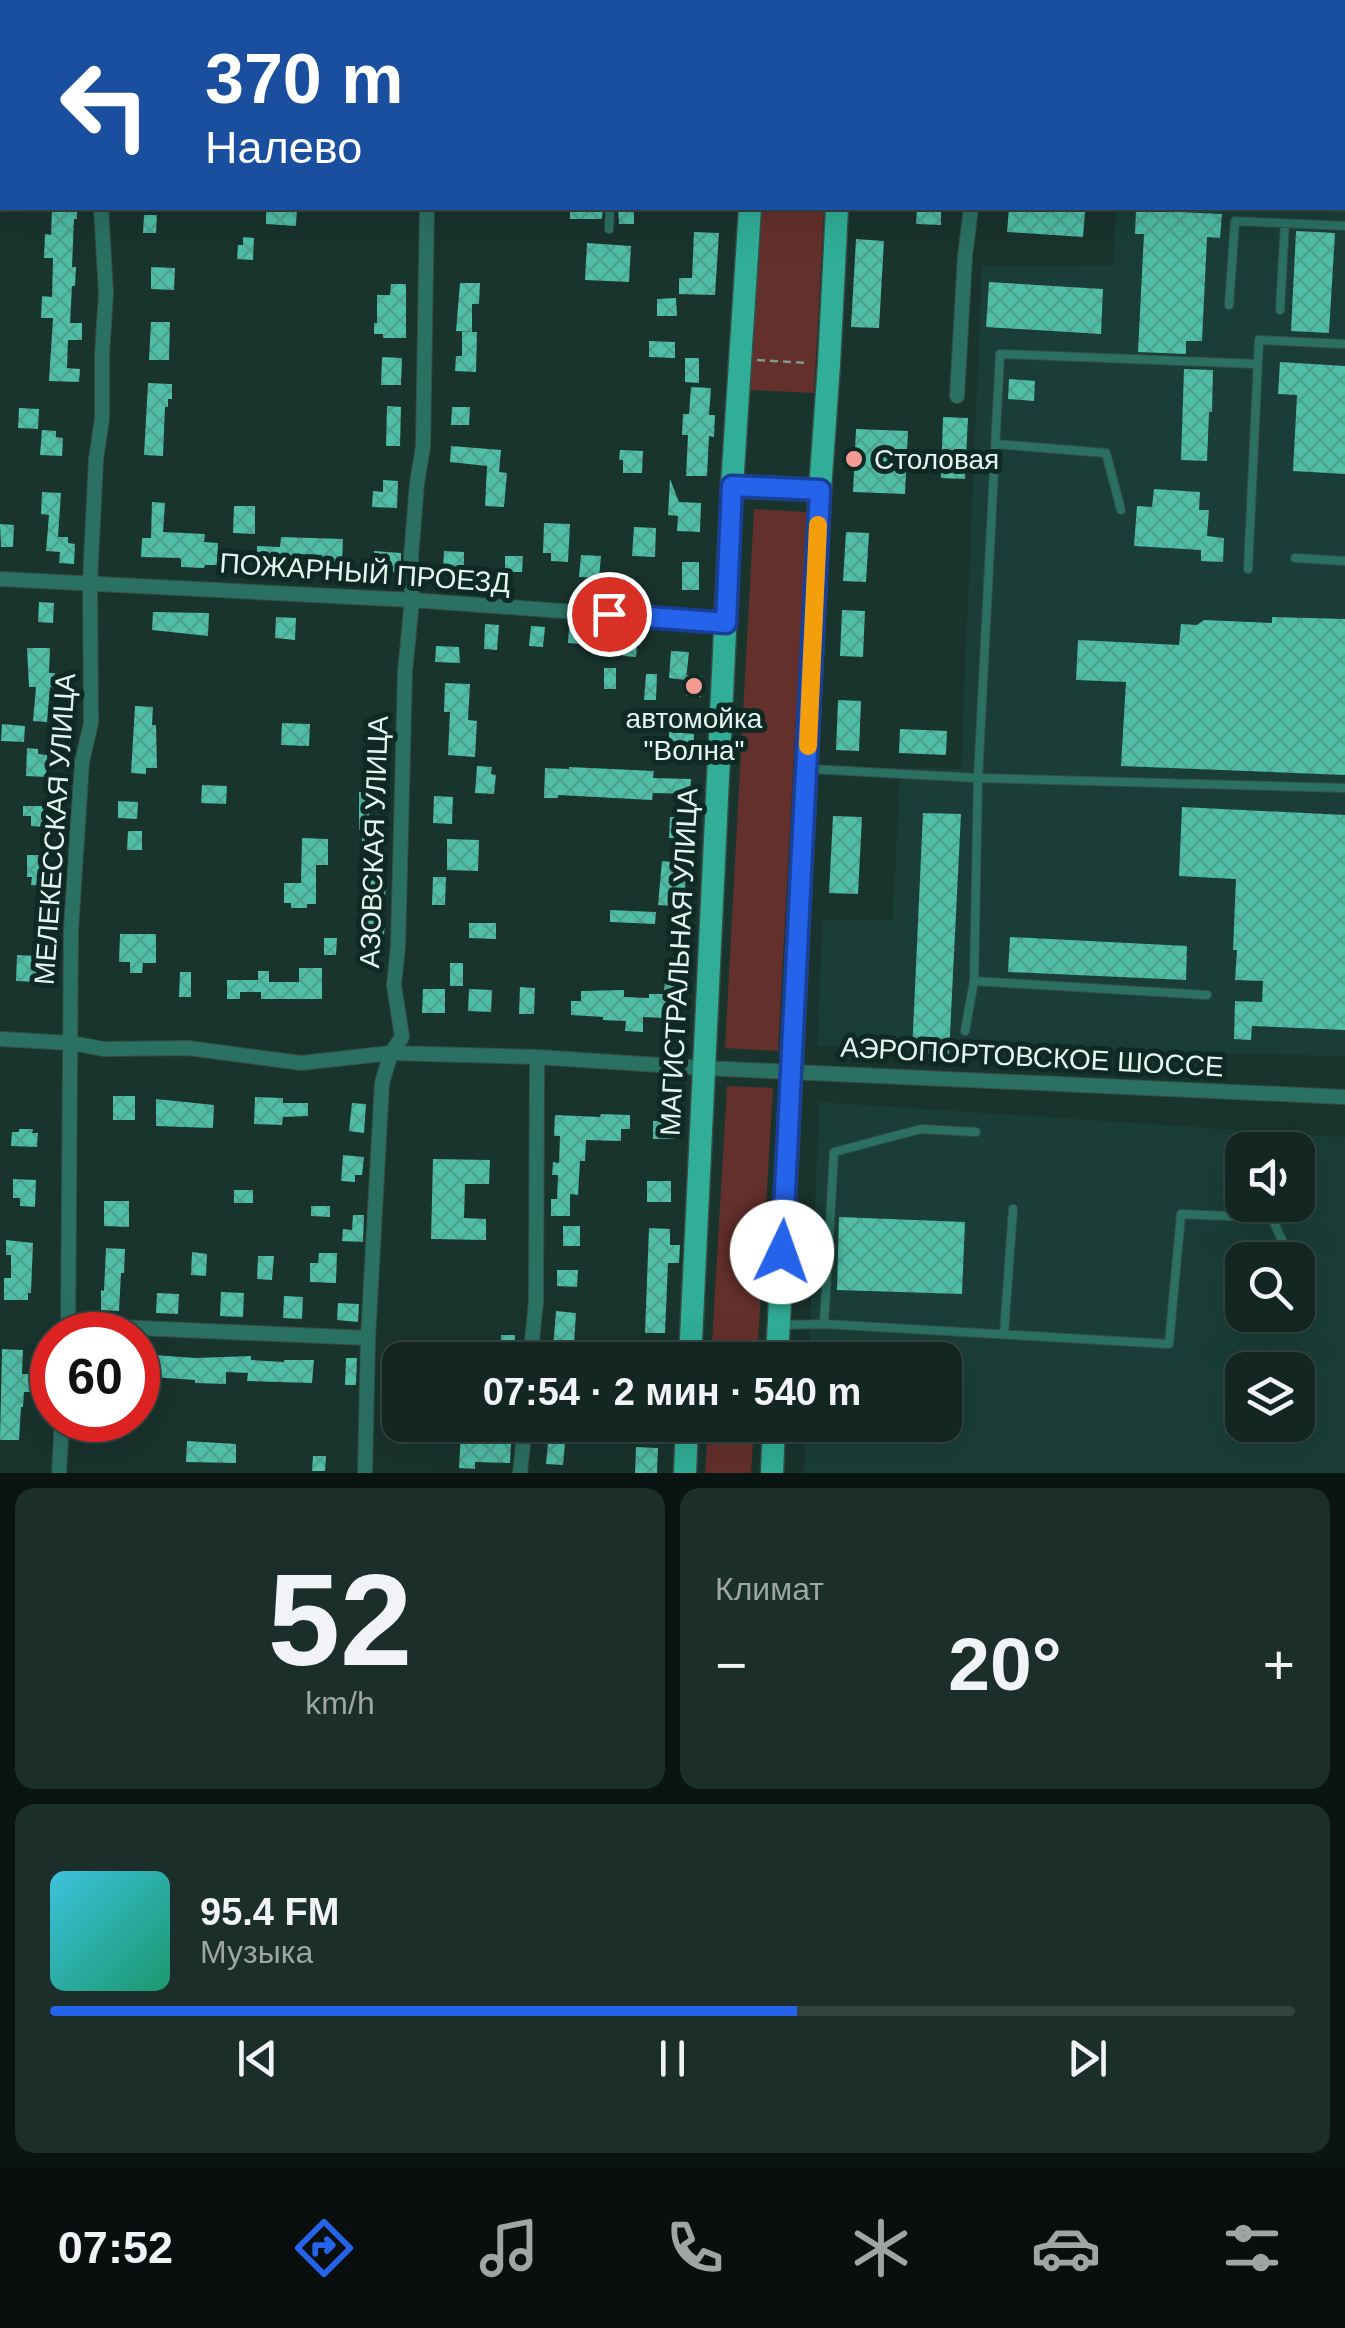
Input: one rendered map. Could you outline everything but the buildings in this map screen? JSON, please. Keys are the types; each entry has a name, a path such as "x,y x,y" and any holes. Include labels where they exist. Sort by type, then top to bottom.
{"main road":[{"name":"МАГИСТРАЛЬНАЯ УЛИЦА","path":"691,1342 732,486 750,210"},
{"path":"778,1342 836,210"},
{"path":"732,486 820,490"},
{"path":"685,1473 686,1442"},
{"path":"772,1473 773,1442"}],"street":[{"name":"МЕЛЕКЕССКАЯ УЛИЦА","path":"69,1312 71,930 82,762 91,723 90,582 106,293 101,210"},
{"name":"АЗОВСКАЯ УЛИЦА","path":"364,1473 382,1082 402,1037 394,985 405,672 416,483 422,447 426,210"},
{"path":"957,396 971,210"},
{"name":"ПОЖАРНЫЙ ПРОЕЗД","path":"0,579 412,600 726,623"},
{"name":"АЭРОПОРТОВСКОЕ ШОССЕ","path":"0,1040 70,1042 104,1048 188,1048 301,1062 392,1053 537,1057 1345,1097"},
{"path":"532,1342 536,1302 537,1057"},
{"path":"160,1332 368,1338"},
{"path":"59,1473 61,1442"},
{"path":"520,1473 523,1442"}],"lane":[{"path":"609,229 610,210"},
{"path":"1229,305 1235,221 1345,226"},
{"path":"1280,310 1285,224"},
{"path":"1248,569 1259,340 1345,344"},
{"path":"966,1031 974,981 978,778 1000,354 1258,364"},
{"path":"996,444 1106,453 1121,510"},
{"path":"1295,558 1345,561"},
{"path":"808,768 978,778 1345,788"},
{"path":"974,981 1207,995"},
{"path":"824,1324 834,1152 921,1129 976,1132"},
{"path":"1004,1334 1013,1209"},
{"path":"778,1324 1169,1344 1181,1214 1272,1218 1283,1242"}],"path":[{"path":"740,360 829,364"}],"shaded area":[{"path":"762,210 824,210 814,393 750,390"},
{"path":"1116,210 1345,210 1345,1056 817,1046 823,920 893,920 900,767 961,769 982,266 1113,265"},
{"path":"754,509 807,512 778,1051 725,1048"},
{"path":"727,1086 773,1088 758,1342 712,1342"},
{"path":"819,1102 1270,1132 1225,1132 1225,1222 1315,1222 1315,1135 1345,1137 1345,1473 804,1473 805,1442 962,1442 962,1342 810,1342"},
{"path":"707,1442 753,1442 751,1473 705,1473"}],"slow traffic":[{"path":"808,746 818,525"}],"place":[{"name":"Столовая","path":"854,459"},
{"name":"автомойка \"Волна\"","path":"694,686"}],"route":[{"path":"609,614 726,623 732,486 820,490 782,1252"}]}
